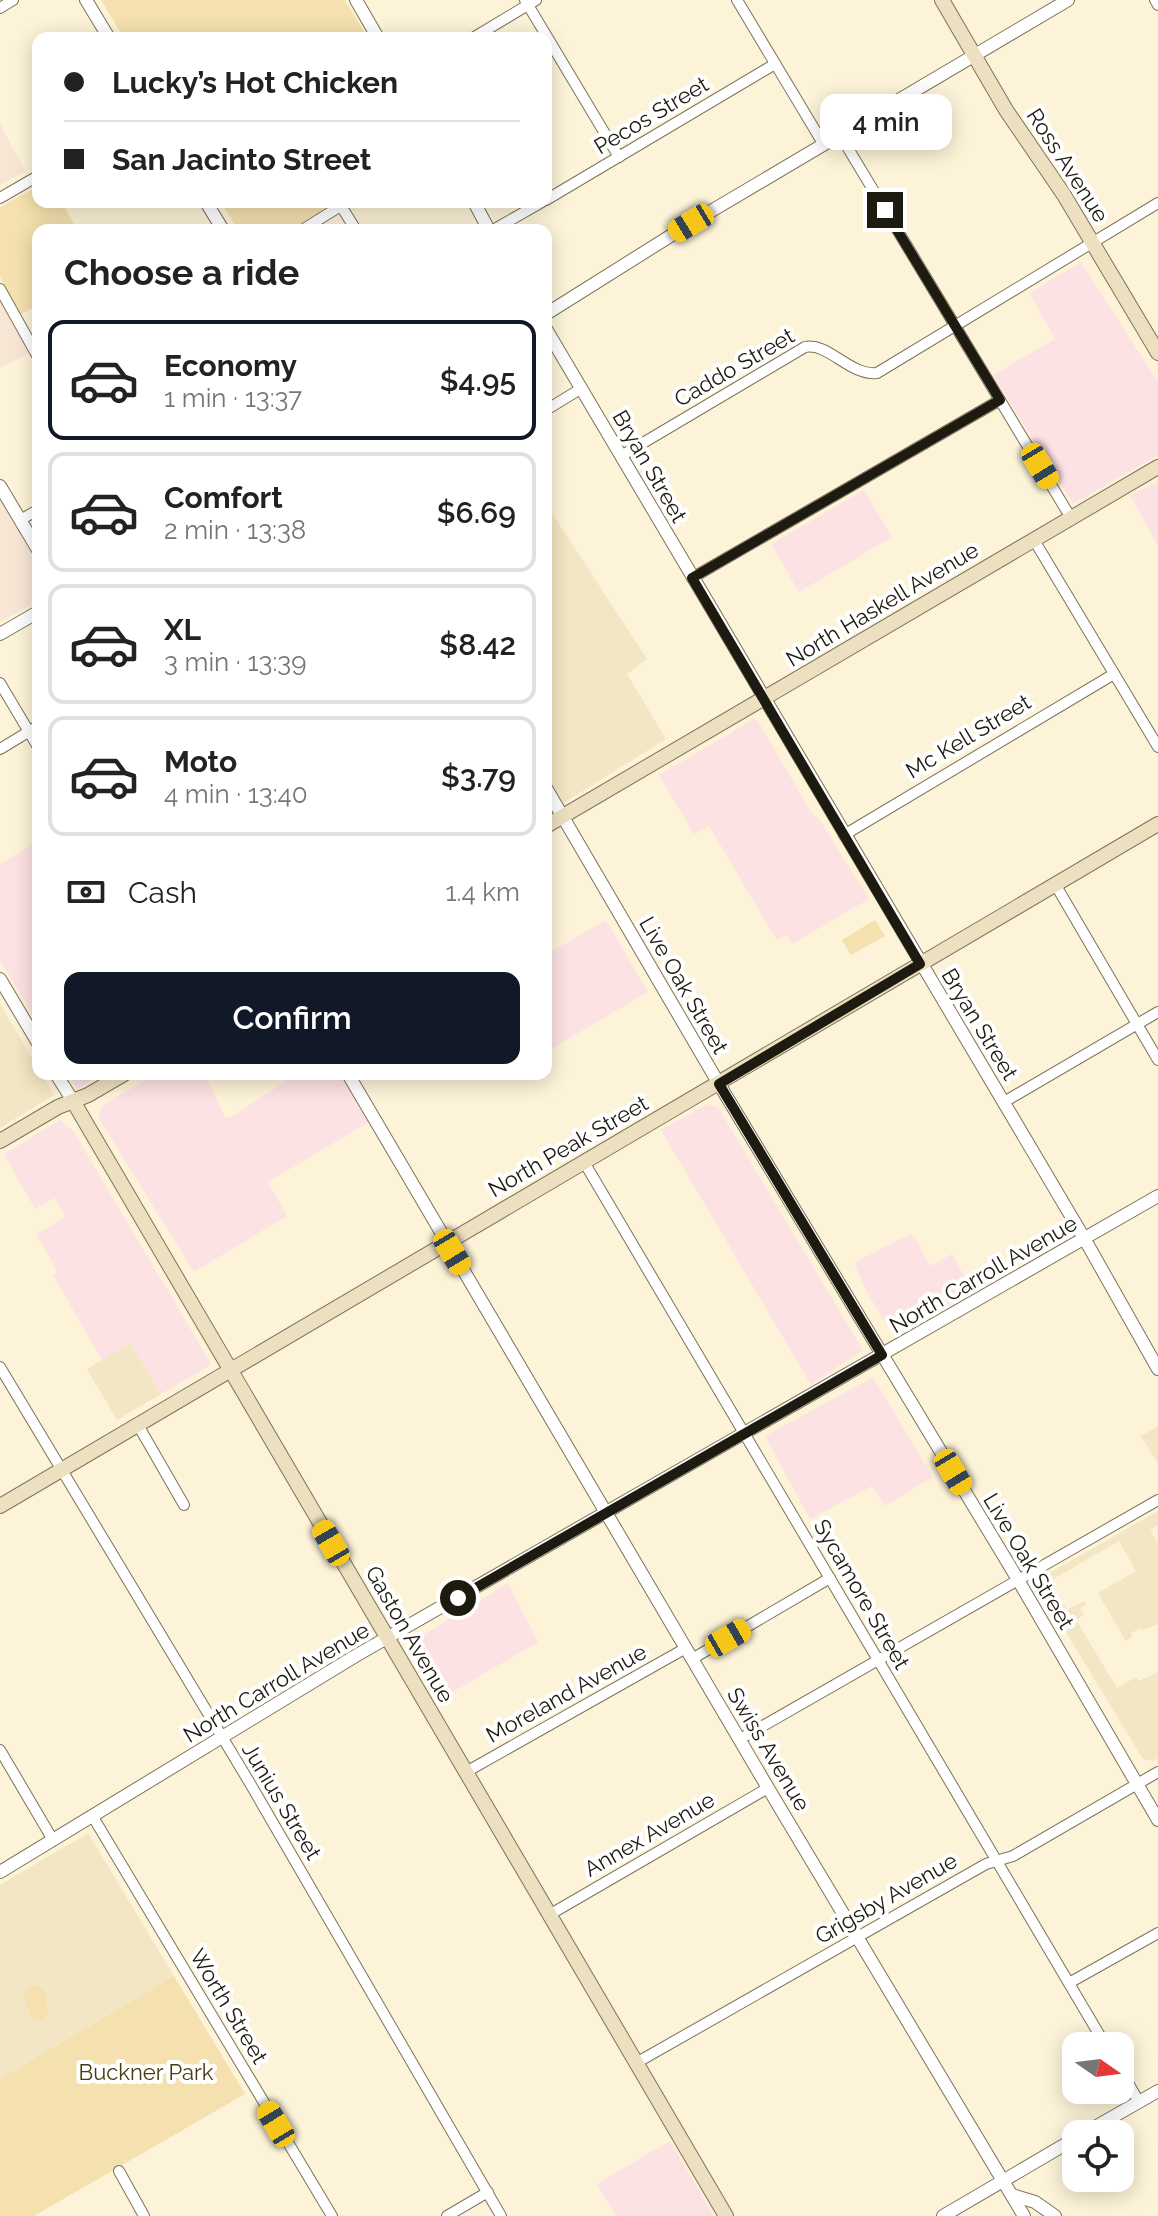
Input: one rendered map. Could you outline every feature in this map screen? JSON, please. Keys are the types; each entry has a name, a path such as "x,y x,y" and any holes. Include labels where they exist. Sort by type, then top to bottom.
{"main road":[{"name":"Ross Avenue","path":"942,0 1006,110 1064,195 1158,353"},
{"name":"North Haskell Avenue","path":"552,822 1158,467"},
{"name":"North Peak Street","path":"0,1506 1158,824"},
{"path":"0,1141 113,1080"},
{"name":"Gaston Avenue","path":"73,1101 726,2216"}],"street":[{"path":"0,8 13,0"},
{"path":"86,0 105,32"},
{"path":"356,0 375,32"},
{"path":"737,0 824,145"},
{"path":"552,310 655,245 1068,0"},
{"path":"1155,0 1158,5"},
{"path":"482,32 530,2 547,32"},
{"path":"552,40 619,157"},
{"name":"Pecos Street","path":"552,196 775,64"},
{"path":"840,135 1071,518"},
{"path":"0,198 32,179"},
{"name":"Caddo Street","path":"621,456 805,347 816,347 860,371 877,373 1158,203"},
{"path":"312,224 338,208"},
{"name":"Pecos Street","path":"502,224 531,208"},
{"path":"0,289 32,346"},
{"name":"Bryan Street","path":"552,339 1154,1354 1158,1369"},
{"path":"552,406 582,388"},
{"path":"692,578 1000,400"},
{"path":"0,486 32,540"},
{"path":"20,520 32,513"},
{"path":"1034,540 1158,747"},
{"path":"0,634 32,615"},
{"name":"Mc Kell Street","path":"844,835 1114,674"},
{"path":"0,683 32,726"},
{"path":"0,749 32,730"},
{"name":"Live Oak Street","path":"552,798 1158,1820"},
{"path":"1055,884 1158,1060"},
{"path":"0,979 32,1033"},
{"path":"1004,1102 1158,1012"},
{"name":"Gaston Avenue","path":"60,1080 73,1101"},
{"name":"Swiss Avenue","path":"352,1080 1024,2216"},
{"name":"Sycamore Street","path":"584,1162 1098,2032"},
{"name":"North Carroll Avenue","path":"0,1872 387,1638 1158,1196"},
{"name":"Junius Street","path":"0,1367 222,1738 501,2216"},
{"path":"138,1425 184,1505"},
{"path":"740,1739 1158,1500"},
{"name":"Moreland Avenue","path":"466,1772 830,1578"},
{"path":"0,1750 53,1840"},
{"name":"Grigsby Avenue","path":"636,2063 986,1864 1013,1856 1158,1772"},
{"name":"Annex Avenue","path":"549,1915 768,1788"},
{"name":"Worth Street","path":"93,1817 332,2216"},
{"path":"1069,1983 1158,1933"},
{"path":"1134,2093 1139,2102"},
{"path":"1108,2120 1139,2102 1156,2097"},
{"path":"943,2216 1062,2146"},
{"path":"119,2171 144,2216"},
{"path":"447,2216 488,2192"},
{"path":"1012,2195 1035,2202 1055,2216"}],"shaded area":[{"path":"0,124 25,171 0,185"},
{"path":"1081,262 1158,382 1158,455 1073,504 993,375 1055,339 1029,293"},
{"path":"0,300 29,353 0,368"},
{"path":"1158,482 1158,546 1130,495"},
{"path":"864,490 892,537 799,592 771,544"},
{"path":"0,496 32,554 32,604 0,622"},
{"path":"552,513 647,659 627,674 666,739 552,810"},
{"path":"754,719 869,899 792,944 786,935 777,940 709,826 694,834 659,775"},
{"path":"32,845 32,1014 0,960 0,864"},
{"path":"606,920 648,992 552,1048 552,952"},
{"path":"0,1004 32,1058 32,1080 45,1080 54,1095 0,1128"},
{"path":"72,1080 92,1080 77,1089"},
{"path":"145,1080 208,1080 225,1117 231,1117 288,1080 344,1080 369,1122 268,1182 287,1216 194,1272 98,1117 102,1106"},
{"path":"708,1104 718,1107 863,1350 811,1385 661,1130"},
{"path":"60,1120 74,1132 210,1362 209,1366 161,1394 130,1343 102,1360 53,1275 58,1272 36,1234 66,1217 55,1198 35,1209 4,1154"},
{"path":"910,1234 915,1237 930,1266 952,1254 973,1292 898,1329 886,1324 854,1263"},
{"path":"130,1343 161,1394 117,1420 87,1369"},
{"path":"873,1377 933,1477 885,1506 872,1486 810,1519 765,1436"},
{"path":"1158,1426 1158,1464 1141,1436"},
{"path":"1158,1511 1158,1525 1150,1530 1158,1543 1158,1624 1131,1633 1132,1637 1126,1641 1098,1593 1136,1571 1119,1541 1050,1581 1067,1610 1084,1601 1086,1605 1080,1608 1084,1615 1076,1620 1117,1688 1136,1677 1139,1681 1158,1672 1158,1758 1153,1761 1143,1759 1041,1591 1046,1575"},
{"path":"508,1583 538,1642 444,1697 413,1647 418,1638"},
{"path":"88,1833 174,1976 0,2079 0,1885"},
{"path":"670,2141 714,2216 616,2216 597,2184"}],"green space":[{"path":"101,0 345,0 364,32 120,32"},
{"path":"32,189 32,208 65,208 74,224 32,224 32,308 20,315 0,277 0,207"},
{"path":"225,208 325,208 300,224 234,224"},
{"path":"875,920 885,936 851,955 842,940"},
{"name":"Buckner Park","path":"174,1976 245,2094 34,2216 0,2216 0,2079"},
{"path":"37,1985 45,1992 48,2012 40,2021 31,2017 24,1995 29,1986"}],"route":[{"path":"458,1598 882,1355 719,1084 920,964 692,578 1000,400 885,210"}]}
